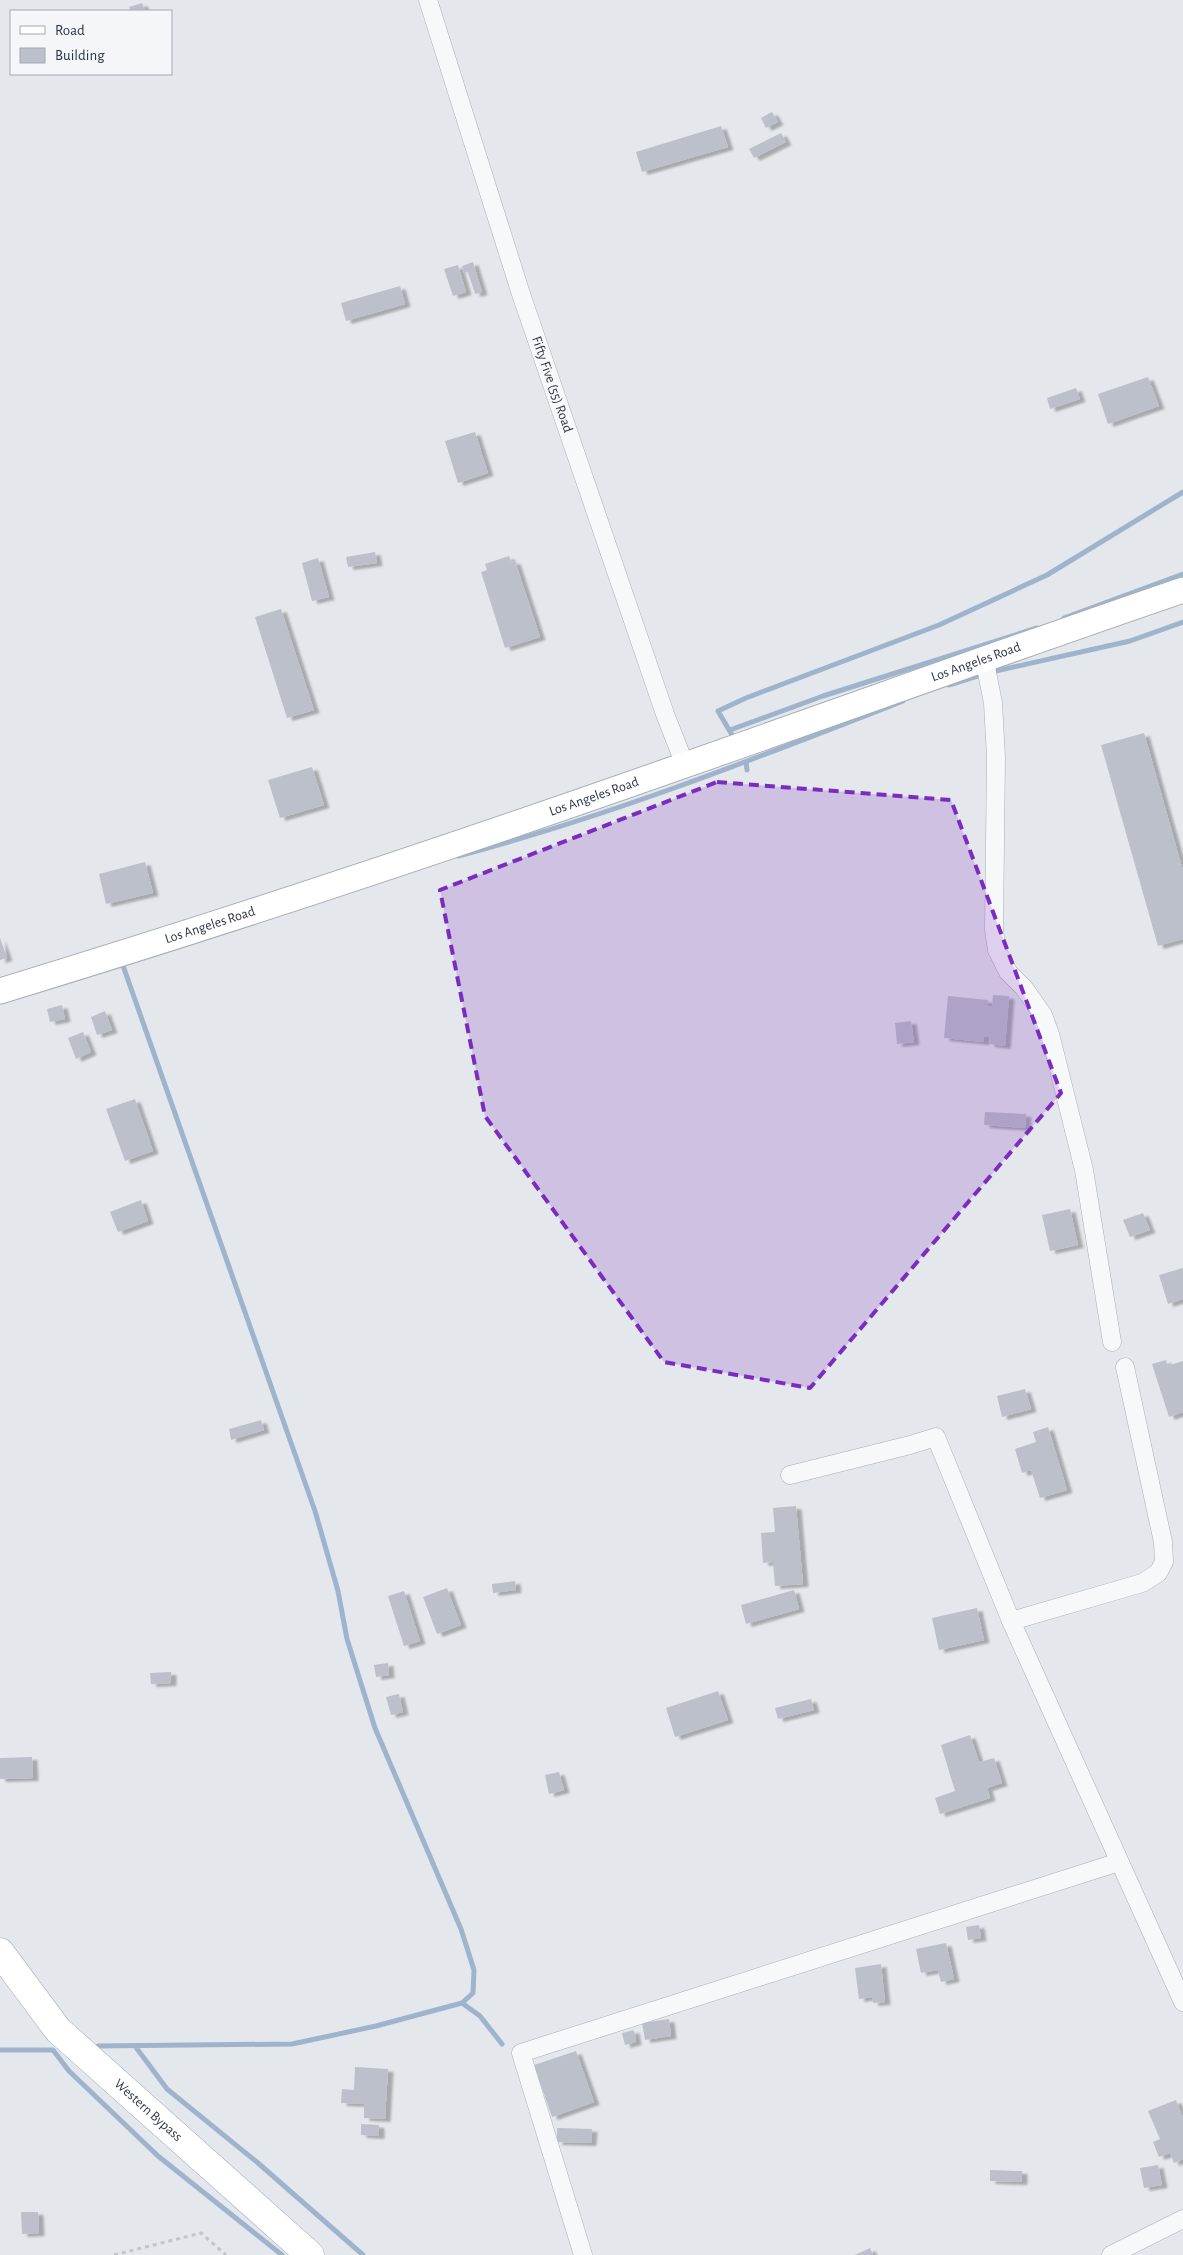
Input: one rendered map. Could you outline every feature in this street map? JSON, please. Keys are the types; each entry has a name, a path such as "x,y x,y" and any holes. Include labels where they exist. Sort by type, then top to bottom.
{"main road":[{"name":"Los Angeles Road","path":"0,992 172,939 684,765 984,658 1183,590"},
{"name":"Western Bypass","path":"0,1952 58,2030 310,2255"}],"street":[{"name":"Fifty Five (55) Road","path":"428,0 524,303 684,765"},
{"path":"984,658 993,703 996,757 994,930 997,950 1008,972 1024,988 1043,1015 1050,1034 1084,1170 1112,1342"},
{"path":"1011,1621 1142,1583 1158,1573 1164,1562 1163,1542 1150,1475 1125,1367"},
{"path":"790,1475 936,1437 1011,1621 1183,2002"},
{"path":"583,2255 521,2053 1119,1862"},
{"path":"1111,2255 1183,2219"}],"path":[{"path":"114,2255 201,2233 226,2255"}],"highlighted area":[{"path":"717,782 951,800 1061,1093 810,1388 664,1362 485,1116 440,890"}],"building":[{"path":"142,3 145,10 130,10 129,7"},
{"path":"772,112 778,122 766,128 761,118"},
{"path":"721,126 728,147 642,172 636,152"},
{"path":"781,133 786,142 754,158 749,149"},
{"path":"473,262 482,292 475,294 468,272 464,273 462,266"},
{"path":"458,265 466,292 453,296 444,269"},
{"path":"400,286 405,304 346,321 341,303"},
{"path":"1148,377 1159,406 1108,424 1098,394"},
{"path":"1076,388 1080,399 1050,409 1047,398"},
{"path":"475,432 488,473 458,483 445,441"},
{"path":"375,552 377,563 348,567 346,557"},
{"path":"509,556 511,562 515,561 540,637 505,648 481,572 487,570 485,564"},
{"path":"318,558 329,597 312,601 302,563"},
{"path":"281,609 314,710 287,718 255,617"},
{"path":"1144,733 1183,871 1183,939 1158,946 1101,745"},
{"path":"312,767 324,805 280,818 268,780"},
{"path":"145,862 153,893 106,904 99,874"},
{"path":"0,938 7,958 0,960"},
{"path":"993,995 1009,996 1005,1046 989,1044 990,1037 984,1037 984,1042 944,1038 948,996 988,1000 987,1006 992,1007"},
{"path":"62,1005 65,1019 50,1022 47,1009"},
{"path":"105,1011 112,1030 97,1035 91,1017"},
{"path":"911,1021 914,1042 897,1044 895,1023"},
{"path":"83,1032 91,1052 76,1059 68,1038"},
{"path":"135,1099 153,1151 125,1161 106,1109"},
{"path":"985,1112 1026,1114 1025,1128 984,1125"},
{"path":"141,1200 148,1221 118,1232 110,1212"},
{"path":"1070,1209 1078,1245 1050,1251 1042,1215"},
{"path":"1143,1213 1150,1230 1130,1237 1123,1220"},
{"path":"1183,1268 1183,1299 1168,1304 1159,1275"},
{"path":"1166,1360 1167,1366 1183,1361 1183,1412 1169,1417 1152,1364"},
{"path":"1025,1389 1031,1409 1002,1417 997,1396"},
{"path":"261,1420 264,1430 231,1440 229,1429"},
{"path":"1048,1427 1067,1490 1040,1498 1031,1470 1022,1473 1015,1449 1036,1442 1033,1432"},
{"path":"796,1506 803,1584 775,1586 773,1562 763,1563 761,1533 775,1532 773,1508"},
{"path":"515,1581 516,1590 493,1593 492,1584"},
{"path":"447,1588 461,1625 437,1634 423,1597"},
{"path":"794,1590 799,1609 746,1624 741,1605"},
{"path":"404,1591 420,1641 404,1646 388,1596"},
{"path":"977,1608 984,1640 939,1650 932,1618"},
{"path":"388,1663 389,1675 376,1677 374,1665"},
{"path":"171,1672 171,1683 151,1684 150,1673"},
{"path":"718,1691 728,1720 675,1737 666,1708"},
{"path":"399,1694 403,1712 391,1715 386,1697"},
{"path":"811,1699 814,1710 778,1719 775,1708"},
{"path":"970,1735 979,1762 994,1758 1002,1783 987,1788 990,1798 940,1814 935,1798 955,1791 941,1745"},
{"path":"32,1757 33,1778 0,1779 0,1758"},
{"path":"559,1772 564,1790 549,1794 545,1775"},
{"path":"979,1925 981,1938 968,1940 966,1927"},
{"path":"946,1943 954,1979 941,1982 938,1970 921,1973 916,1949"},
{"path":"881,1964 885,2002 873,2003 872,1997 859,1999 855,1968"},
{"path":"669,2019 671,2036 645,2040 642,2023"},
{"path":"634,2030 636,2042 625,2045 622,2033"},
{"path":"576,2051 594,2102 552,2117 534,2065"},
{"path":"355,2067 388,2069 385,2119 364,2118 364,2104 341,2103 342,2089 354,2090"},
{"path":"1176,2100 1183,2118 1183,2159 1174,2163 1170,2153 1159,2157 1153,2142 1160,2139 1148,2111"},
{"path":"361,2124 379,2125 379,2136 361,2135"},
{"path":"557,2128 592,2129 591,2143 557,2142"},
{"path":"1158,2165 1162,2185 1144,2188 1140,2168"},
{"path":"990,2170 1022,2171 1022,2182 990,2181"},
{"path":"21,2212 38,2212 39,2233 22,2234"},
{"path":"870,2248 873,2255 855,2255"}],"waterway":[{"path":"735,740 718,711 746,698 939,625 1047,575 1183,492"},
{"path":"1064,618 1183,574"},
{"path":"949,685 987,673 1130,641 1183,622"},
{"path":"730,730 823,696 1037,628"},
{"path":"458,856 571,823 683,785 903,701"},
{"path":"746,762 747,770"},
{"path":"121,960 315,1511 338,1591 347,1639 375,1728 461,1929 474,1970 473,1993 462,2003"},
{"path":"98,2046 292,2044 376,2026 462,2003 480,2016 502,2044"},
{"path":"135,2046 167,2089 258,2163 363,2255"},
{"path":"0,2050 53,2050 69,2071 158,2156 282,2255"}]}
